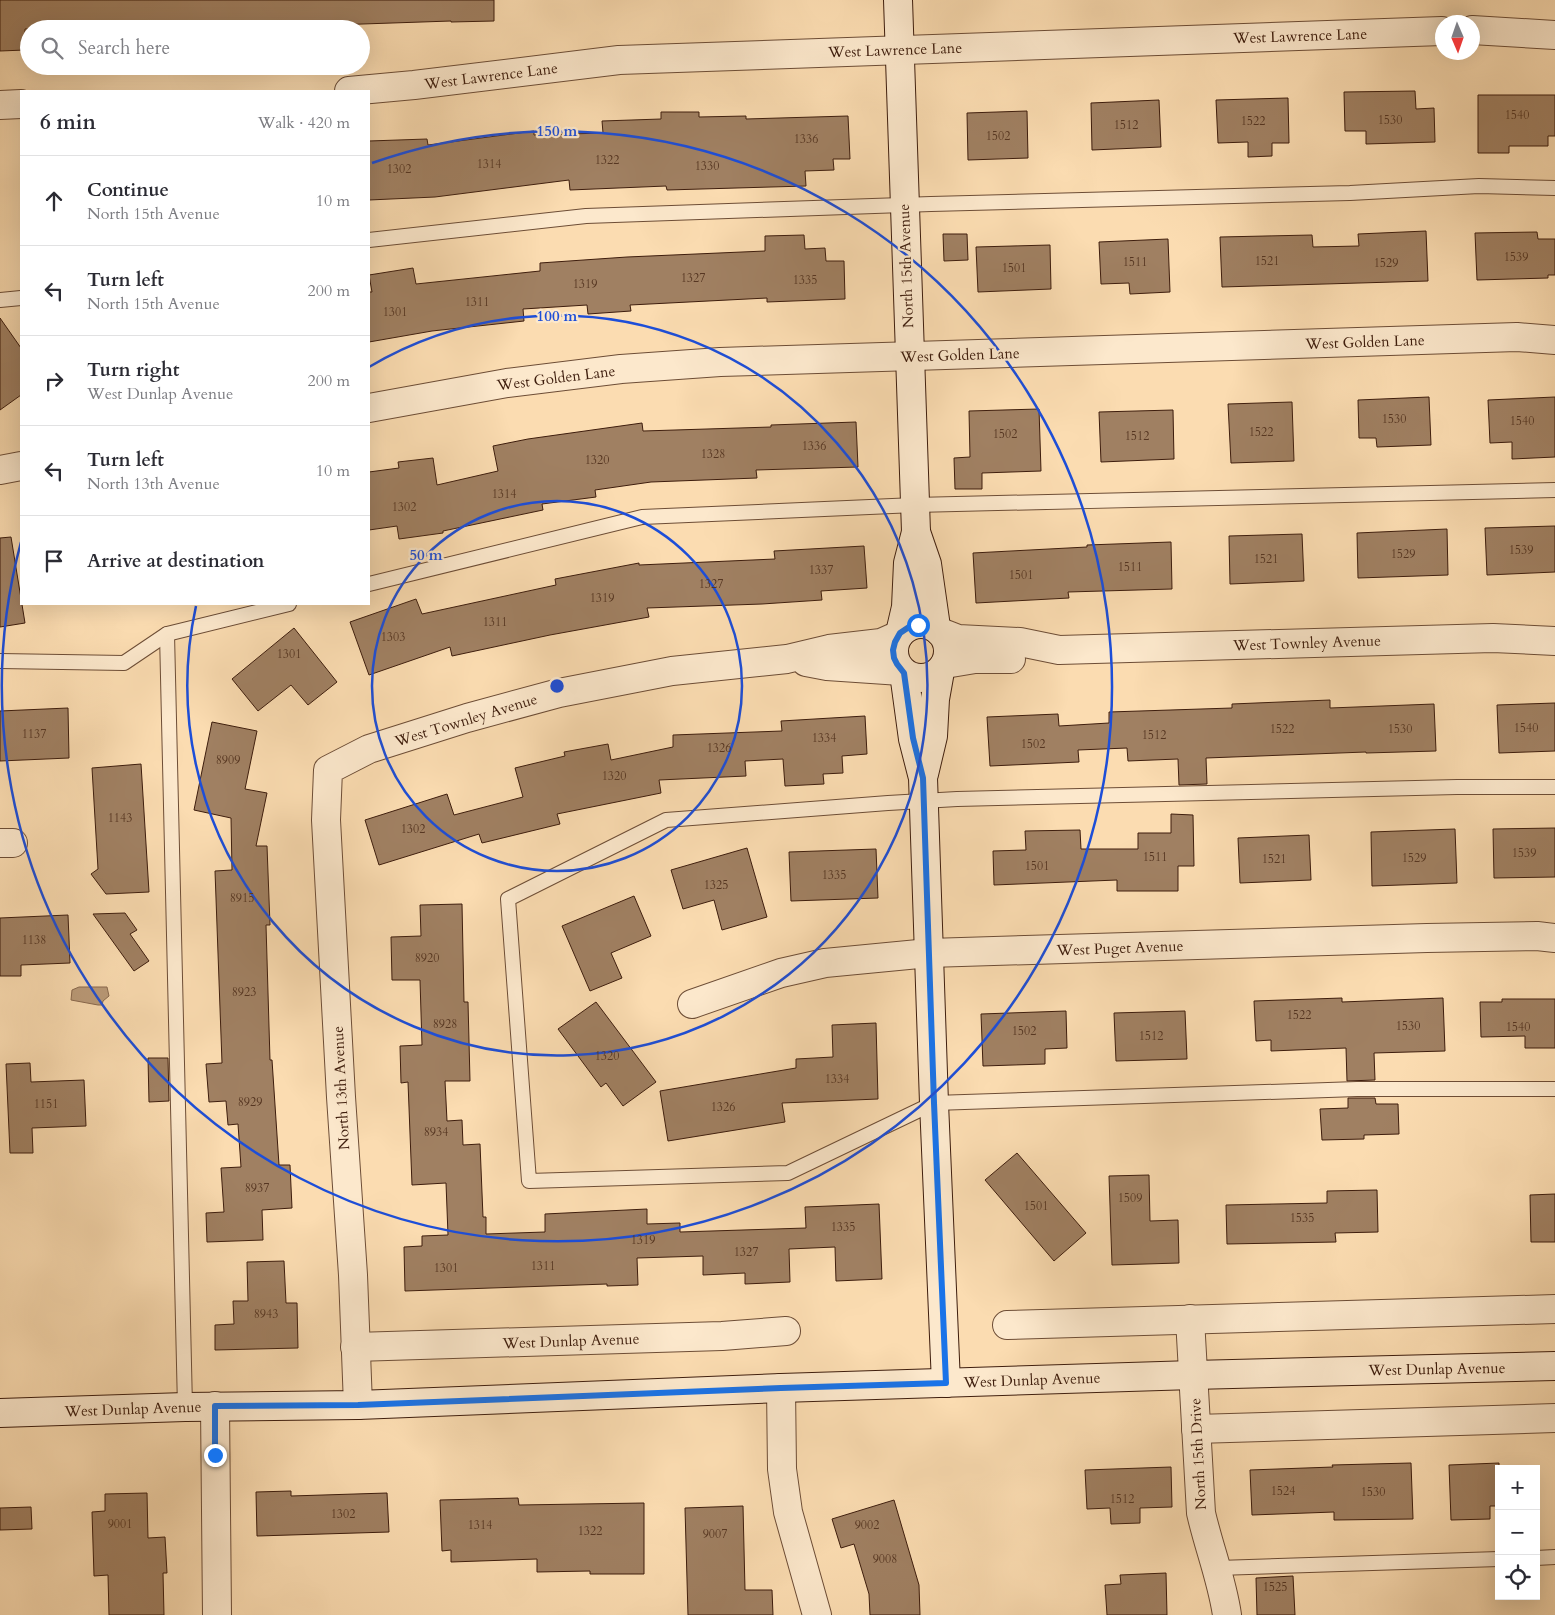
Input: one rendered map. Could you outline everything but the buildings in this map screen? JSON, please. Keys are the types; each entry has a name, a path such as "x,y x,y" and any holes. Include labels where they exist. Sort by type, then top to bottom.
{"street":[{"name":"North 15th Avenue","path":"898,0 916,532 908,564 906,607 895,642 894,658 903,672 913,738 924,789 934,1103 946,1383"},
{"path":"1480,30 1555,35"},
{"name":"West Lawrence Lane","path":"360,90 619,60 1435,31"},
{"path":"0,105 20,104"},
{"name":"West Golden Lane","path":"370,408 507,383 621,369 720,362 1507,338 1555,340"},
{"path":"0,470 20,466"},
{"name":"North 15th Avenue","path":"916,532 927,564 938,630 948,647 948,656 943,667 935,699 933,736 924,789"},
{"path":"899,634 909,627 918,625 932,625 938,630"},
{"name":"West Townley Avenue","path":"938,630 958,639 1020,642 1059,650 1493,638 1555,641"},
{"name":"West Townley Avenue","path":"328,770 369,749 466,718 559,693 672,671 787,659 829,649 881,643 899,634"},
{"name":"West Townley Avenue","path":"943,667 975,659 1026,659 1059,650"},
{"name":"West Townley Avenue","path":"787,659 827,666 903,672"},
{"path":"903,672 911,677 926,678 943,667"},
{"name":"North 13th Avenue","path":"328,770 326,820 353,1275 358,1405"},
{"name":"West Puget Avenue","path":"692,1004 782,973 826,963 929,953 1427,938 1537,936 1555,938"},
{"path":"1007,1324 1555,1309"},
{"name":"North 15th Drive","path":"1190,1319 1201,1513 1208,1541 1218,1568 1224,1594 1226,1615"},
{"name":"West Dunlap Avenue","path":"355,1347 722,1336 786,1331"},
{"name":"West Dunlap Avenue","path":"0,1413 215,1406 358,1405 781,1388 1555,1366"},
{"path":"781,1388 782,1469 788,1512 817,1615"},
{"path":"215,1406 217,1615"},
{"path":"1196,1429 1555,1418"}],"lane":[{"path":"370,240 586,216 1340,193 1478,186 1555,188"},
{"path":"0,300 20,298"},
{"path":"370,584 642,517 915,505 1555,490"},
{"path":"0,662 124,663 167,634 285,605"},
{"path":"167,634 185,1407"},
{"path":"1555,787 924,789 666,820 508,899 529,1181 788,1173 934,1103 1356,1090 1555,1089"},
{"path":"1540,1558 1555,1557"},
{"path":"1218,1568 1495,1559"}],"shaded area":[{"path":"79,987 107,987 109,996 103,1001 102,1005 71,1000 72,990"}],"route":[{"path":"215,1455 215,1406 358,1405 946,1383 923,778 913,738 904,673 894,658 893,650 900,633 909,627 918,625"}]}
